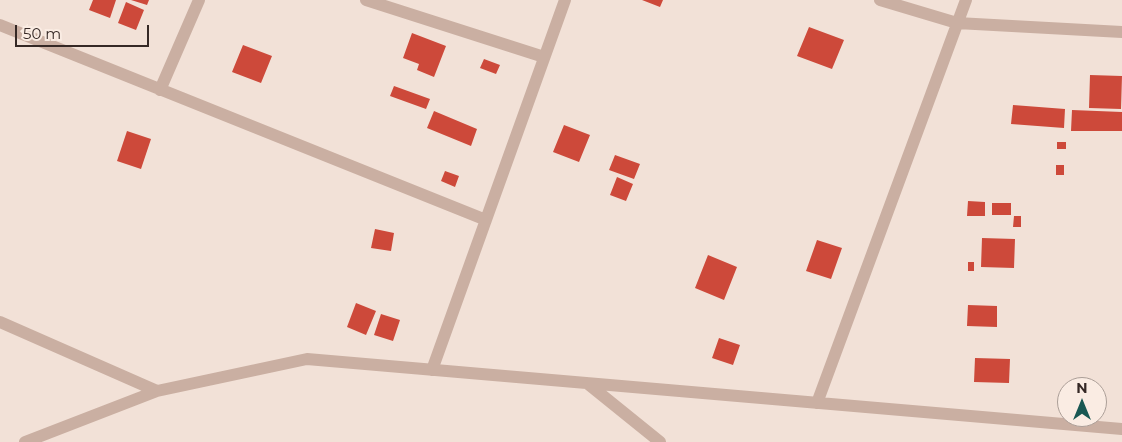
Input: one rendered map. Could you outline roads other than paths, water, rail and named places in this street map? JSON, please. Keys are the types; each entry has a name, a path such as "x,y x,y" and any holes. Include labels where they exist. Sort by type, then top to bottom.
{"street":[{"path":"160,90 199,0"},
{"path":"366,0 544,57"},
{"path":"432,370 565,0"},
{"path":"880,0 957,23 1122,32"},
{"path":"817,403 966,0"},
{"path":"0,25 486,220"},
{"path":"0,322 157,391"},
{"path":"25,442 157,391 306,359 1122,429"},
{"path":"587,383 660,442"}]}
